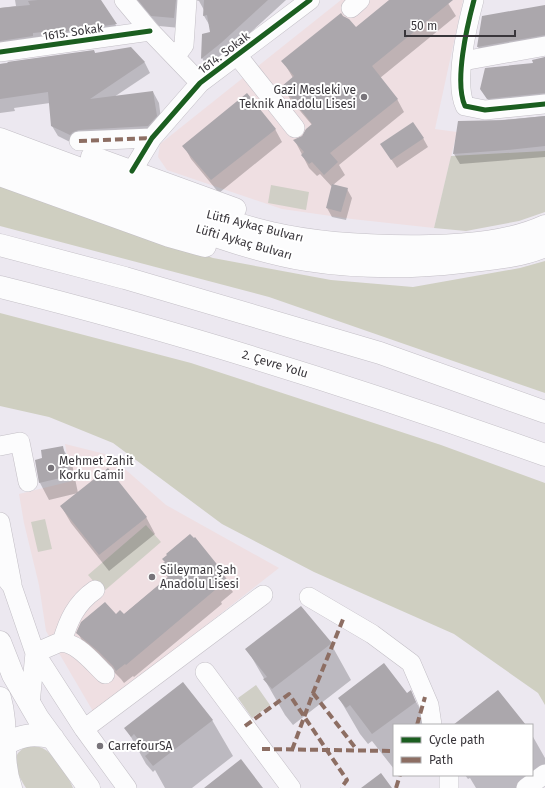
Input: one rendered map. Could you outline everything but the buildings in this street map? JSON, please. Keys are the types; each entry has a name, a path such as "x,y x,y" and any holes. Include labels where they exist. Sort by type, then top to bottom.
{"main road":[{"path":"0,123 289,229 342,244"},
{"name":"Lütfi Aykaç Bulvarı","path":"0,139 198,212 271,233 308,240 342,244 401,247 455,245 517,236 545,226"},
{"name":"Lüfti Aykaç Bulvarı","path":"0,157 222,238 271,253 304,260 370,266 451,264 518,254 545,246"},
{"path":"0,175 169,236 202,246 236,255 257,258 304,260"},
{"path":"0,245 148,284 380,353 545,412"},
{"name":"2. Çevre Yolu","path":"0,287 114,316 269,362 400,404 545,455"},
{"path":"0,642 13,675 38,718 86,786"},
{"path":"0,698 4,727 0,747 2,766 11,788"},
{"path":"0,747 29,735 53,738"}],"street":[{"path":"124,0 150,31 200,83"},
{"path":"175,57 184,44 187,0"},
{"name":"1614. Sokak","path":"132,171 152,138 200,83 310,0"},
{"path":"474,0 469,19 462,61 461,91 465,106 485,110 545,104"},
{"name":"1615. Sokak","path":"0,52 150,31"},
{"path":"462,61 545,46"},
{"path":"237,56 295,128"},
{"path":"79,142 152,138"},
{"path":"0,446 20,442 28,482"},
{"path":"0,522 12,586 35,653 84,729 127,788"},
{"path":"0,571 12,586"},
{"path":"62,642 65,629 74,612 82,600 95,590"},
{"path":"84,729 263,595"},
{"path":"309,597 372,634 411,663 429,705 432,724"},
{"path":"35,653 62,642 78,649 105,674"},
{"path":"30,704 35,653"},
{"path":"205,672 291,788"},
{"path":"526,788 545,774"},
{"path":"449,776 449,788"}],"shaded area":[{"name":"Gazi Mesleki ve Teknik Anadolu Lisesi","path":"341,0 463,0 435,129 457,132 434,228 352,219 282,209 167,170 158,157 160,144"},
{"path":"545,151 545,212 519,221 466,231 434,228 451,156"},
{"path":"0,185 213,258 331,280 413,287 520,268 545,261 545,393 269,297 0,226"},
{"path":"271,185 309,192 306,210 268,203"},
{"path":"0,313 191,363 441,445 545,483 545,705 538,693 454,634 314,572 222,524 113,443 49,417 0,406"},
{"name":"Süleyman Şah Anadolu Lisesi","path":"65,444 109,455 166,505 279,568 94,713 46,631 39,585 24,523 19,494 72,481"},
{"path":"45,519 52,549 38,552 31,522"},
{"path":"146,525 161,542 103,592 88,575"},
{"path":"256,685 270,705 252,718 238,698"},
{"path":"28,746 40,747 48,752 61,766 73,788 26,788 19,776 15,764 17,754"}],"marked path":[{"path":"79,141 152,138"},
{"path":"292,750 344,617"},
{"path":"313,693 357,750"},
{"path":"245,726 289,694 347,780 341,788"},
{"path":"417,724 425,697"},
{"path":"262,749 393,751"},
{"path":"396,788 400,776"}],"cycle path":[{"path":"132,171 152,138 200,83 310,0"},
{"path":"474,0 465,39 461,69 462,96 465,106 485,110 545,104"},
{"path":"0,52 150,31"}],"place":[{"name":"Gazi Mesleki ve Teknik Anadolu Lisesi","path":"364,97"},
{"name":"Mehmet Zahit Korku Camii","path":"51,468"},
{"name":"Süleyman Şah Anadolu Lisesi","path":"152,577"},
{"name":"CarrefourSA","path":"100,746"}]}
